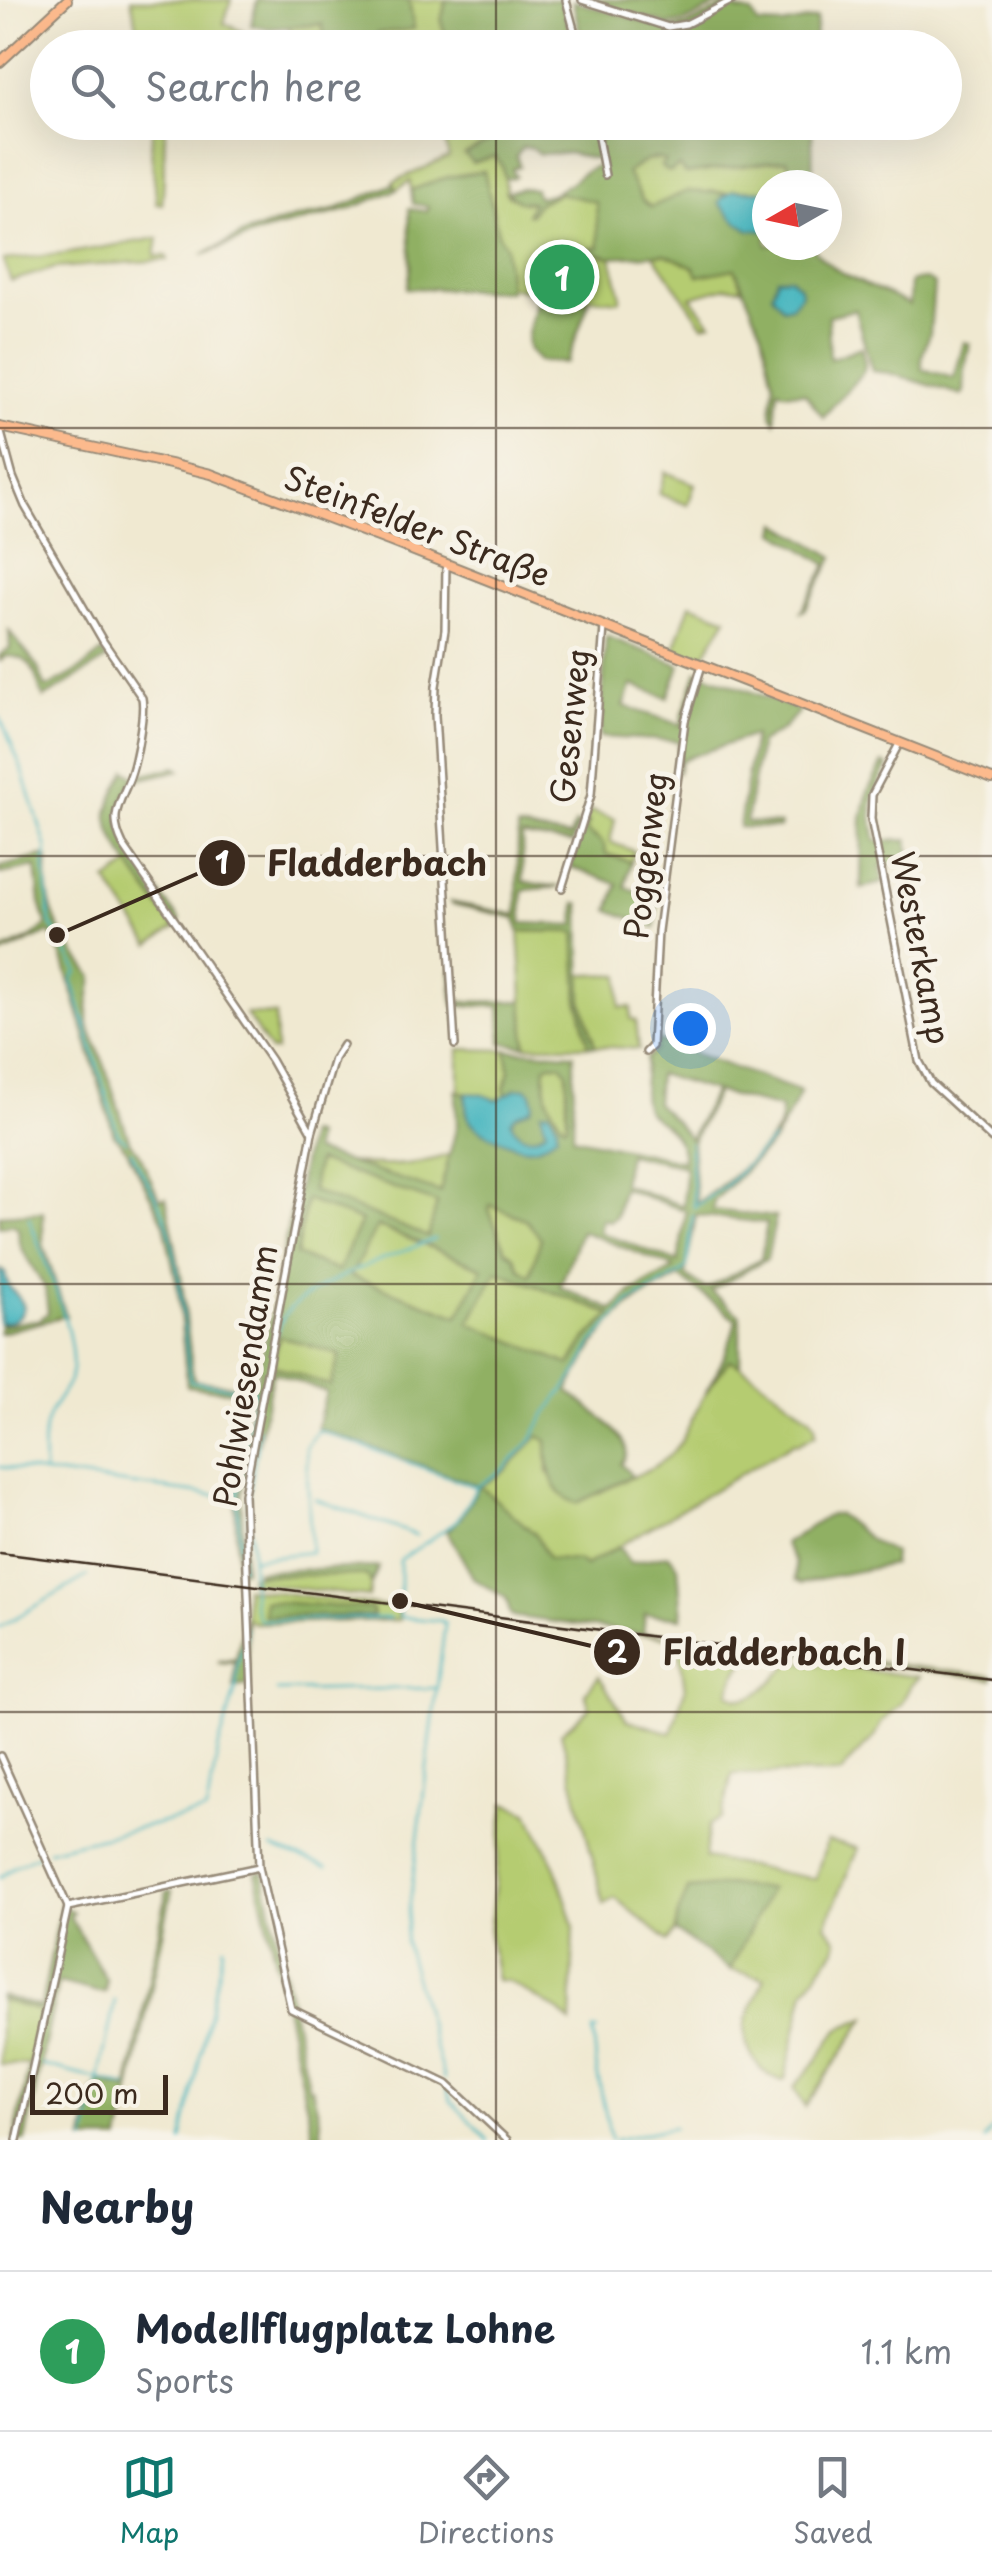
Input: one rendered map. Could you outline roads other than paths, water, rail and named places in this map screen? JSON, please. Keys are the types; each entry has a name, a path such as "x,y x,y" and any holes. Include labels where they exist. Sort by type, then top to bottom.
{"main road":[{"path":"35,30 67,0"},
{"path":"0,62 30,34"},
{"name":"Steinfelder Straße","path":"0,428 211,474 992,778"}],"street":[{"path":"566,0 574,30"},
{"path":"582,0 668,27 686,24 733,0"},
{"path":"599,140 606,175"},
{"path":"0,428 25,506 103,641 142,698 132,770 115,817 119,836 271,1060 312,1133"},
{"path":"446,564 445,630 435,715 454,1045"},
{"name":"Gesenweg","path":"562,888 590,794 604,627"},
{"name":"Poggenweg","path":"646,1052 652,1046 660,912 685,720 702,665"},
{"name":"Westerkamp","path":"900,742 872,795 871,819 919,1061 931,1084 992,1139"},
{"name":"Pohlwiesendamm","path":"342,1045 334,1059 312,1133 244,1494 259,1867 291,2008 444,2082 507,2140"},
{"path":"0,1756 68,1908 17,2140"},
{"path":"68,1908 259,1867"}],"water":[{"path":"733,190 752,191 752,230 737,222 719,203"},
{"path":"790,277 801,294 791,306 783,308 772,294 777,278"},
{"path":"526,1088 534,1103 532,1108 511,1122 522,1135 536,1136 546,1130 541,1112 549,1111 557,1124 557,1134 544,1144 529,1148 514,1145 472,1123 467,1093 497,1100"},
{"path":"0,1269 24,1307 15,1320 0,1323"}],"waterway":[{"path":"0,717 23,772 47,849 50,922 78,971 72,980 118,1135 126,1141"},
{"path":"690,1143 694,1207 725,1186 773,1139"},
{"path":"131,1151 166,1220 179,1280 190,1381 255,1391 237,1498 241,1567"},
{"path":"477,1487 504,1469 531,1441 592,1344 627,1304 687,1266 693,1215"},
{"path":"29,1218 57,1293 72,1353 71,1376 46,1425 44,1473"},
{"path":"277,1332 294,1305 330,1282 435,1239"},
{"path":"252,1559 248,1502 259,1429"},
{"path":"391,1618 259,1620 256,1613 252,1559 311,1552 306,1447 318,1430 477,1487 458,1519 400,1560 400,1601"},
{"path":"0,1467 236,1498"},
{"path":"315,1499 416,1535"},
{"path":"0,1627 87,1576"},
{"path":"399,1608 400,1617 445,1624 405,1942 444,2079"},
{"path":"48,1850 206,1812 236,1688 245,1628"},
{"path":"277,1691 436,1688"},
{"path":"272,1848 327,1867"},
{"path":"0,1878 39,1854"},
{"path":"182,2140 224,1945"},
{"path":"86,2140 115,2000"},
{"path":"597,2030 593,2030 597,2072 611,2140"},
{"path":"42,2065 127,2087"},
{"path":"446,2087 451,2101 488,2140"},
{"path":"615,2140 674,2127"},
{"path":"984,2140 992,2129"}],"railway":[{"path":"0,1553 992,1680"}],"place":[{"name":"Modellflugplatz Lohne","path":"562,277"},
{"name":"Fladderbach","path":"57,935"},
{"name":"Fladderbach I","path":"400,1601"}]}
